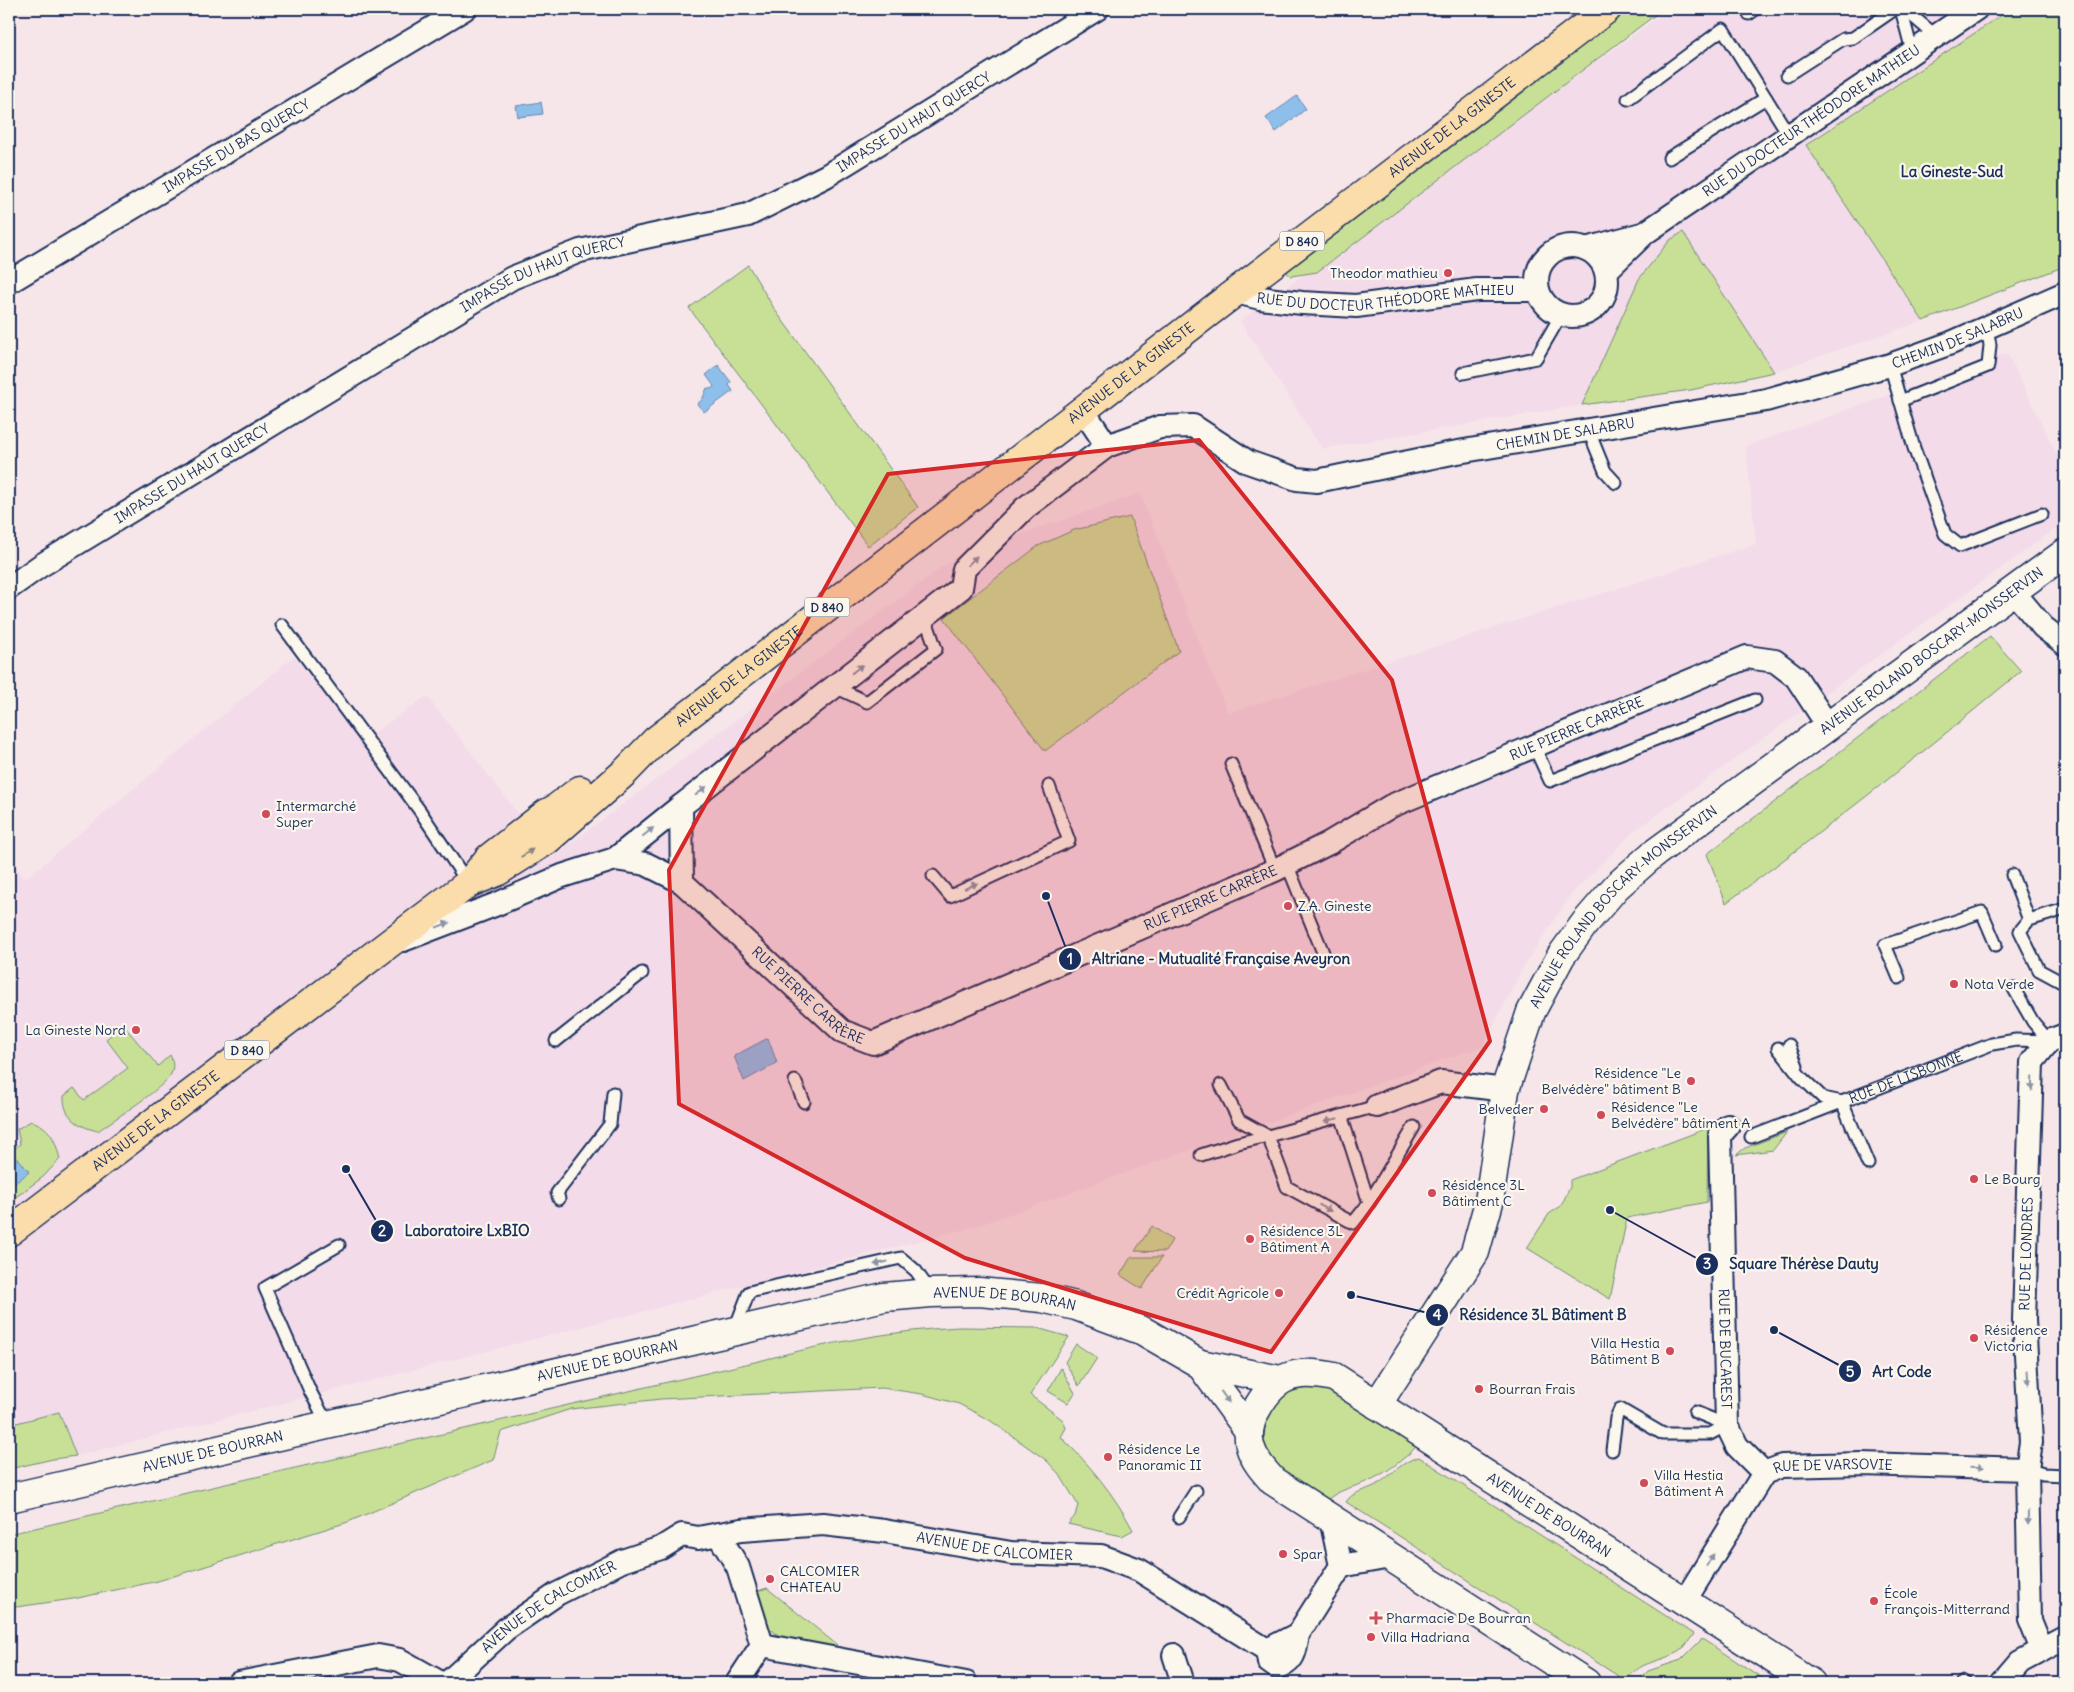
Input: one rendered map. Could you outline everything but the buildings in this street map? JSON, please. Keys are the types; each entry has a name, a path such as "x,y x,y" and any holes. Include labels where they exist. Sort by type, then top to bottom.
{"main road":[{"name":"AVENUE DE LA GINESTE","path":"9,1232 469,883 488,858 618,762 656,740 1236,292 1607,9"},
{"name":"AVENUE ROLAND BOSCARY-MONSSERVIN","path":"1377,1405 1475,1252 1489,1202 1505,1090 1530,1012 1561,956 1616,887 1652,854 2065,552"},
{"name":"AVENUE DE BOURRAN","path":"9,1498 884,1297 931,1293 979,1292 1042,1298 1076,1306 1143,1331 1200,1364 1280,1380 1296,1374 1315,1373 1334,1377 1811,1683"},
{"name":"AVENUE DE BOURRAN","path":"1200,1364 1248,1431 1250,1445 1258,1466 1273,1481 1586,1683"},
{"path":"1248,1431 1264,1396 1280,1380"}],"street":[{"name":"IMPASSE DU BAS QUERCY","path":"9,282 464,9"},
{"name":"IMPASSE DU HAUT QUERCY","path":"9,588 40,566 512,278 580,251 748,215 826,176 1097,9"},
{"name":"RUE DU DOCTEUR THÉODORE MATHIEU","path":"1606,271 1645,233 1976,9"},
{"name":"RUE DU DOCTEUR THÉODORE MATHIEU","path":"1236,292 1260,298 1302,303 1356,306 1477,290 1537,290 1536,279 1539,268 1545,258 1553,251 1575,246 1586,249 1645,233"},
{"path":"1537,290 1542,301 1551,310 1561,315 1583,315 1600,302 1605,293 1606,271 1602,262 1586,249"},
{"name":"CHEMIN DE SALABRU","path":"615,859 961,588 964,569 1025,508 1107,446 1160,427 1193,426 1248,462 1297,479 1317,481 1452,452 1766,400 1890,365 1987,328 2065,294"},
{"path":"1083,410 1107,446"},
{"path":"2012,590 2043,628 2065,644"},
{"name":"RUE PIERRE CARRÈRE","path":"381,948 497,904 562,876 615,859 646,864 682,882 842,1031 873,1043 1281,867 1329,843 1391,806 1747,657 1775,661 1796,677 1828,726"},
{"path":"681,806 682,882"},
{"name":"RUE DE LONDRES","path":"2042,1650 2030,1620 2027,1469 2031,1442 2024,1320 2032,1062 2057,1038"},
{"path":"1377,1106 1441,1082 1505,1090"},
{"name":"RUE DE BUCAREST","path":"1728,1126 1720,1134 1727,1425 1737,1446 1764,1473"},
{"name":"RUE DE VARSOVIE","path":"1684,1602 1764,1473 1782,1466 1862,1464 2027,1469"},
{"path":"1270,1667 1289,1663 1298,1634 1341,1566 1331,1519"},
{"name":"AVENUE DE CALCOMIER","path":"446,1683 506,1629 557,1594 622,1561 661,1548 682,1536 708,1536 741,1530 823,1524 884,1531 1011,1553 1101,1556 1139,1570 1270,1667"},
{"path":"741,1530 738,1567 762,1645"},
{"path":"708,1536 738,1567"},
{"path":"1341,1566 1390,1557"},
{"path":"2002,1683 2020,1662 2065,1638"},
{"path":"737,1683 762,1645"},
{"path":"762,1645 966,1683"},
{"path":"240,1683 378,1656 400,1660 441,1683"},
{"path":"1174,1656 1183,1683"}],"lane":[{"path":"1786,76 1844,39 1853,38 1895,9"},
{"path":"1902,9 1936,36"},
{"path":"1902,9 1912,51"},
{"path":"1628,99 1723,29 1789,135"},
{"path":"1669,158 1766,98"},
{"path":"1463,373 1536,358 1561,315"},
{"path":"1900,402 1988,366 1990,345 1987,328"},
{"path":"1890,365 1914,448 1945,534 1960,546 2042,514"},
{"path":"1588,429 1605,471 1616,483"},
{"path":"835,687 867,702 936,649 925,617"},
{"path":"282,625 420,811 469,883"},
{"path":"1534,746 1550,781 1755,700"},
{"path":"1231,764 1324,955"},
{"path":"933,876 950,896 1069,841 1049,786"},
{"path":"2012,875 2029,920"},
{"path":"2065,910 2029,920 2020,931 2039,970 2065,984"},
{"path":"1899,978 1885,945 1982,912 1996,945"},
{"path":"556,1041 642,973"},
{"path":"2014,989 2033,1022 2057,1038"},
{"name":"RUE DE LISBONNE","path":"1751,1137 1992,1044 2016,1040 2057,1038"},
{"path":"1784,1046 1801,1077 1823,1098 1842,1102 1868,1164"},
{"path":"795,1081 804,1102"},
{"path":"1221,1085 1239,1120 1268,1136 1287,1187 1353,1223 1369,1203 1414,1127"},
{"path":"558,1199 557,1194 569,1175 610,1124 613,1092"},
{"path":"1201,1155 1342,1118 1377,1106"},
{"path":"1342,1118 1369,1203"},
{"path":"328,1424 310,1391 265,1288 339,1245"},
{"path":"734,1331 749,1292 901,1258 916,1271 931,1293"},
{"path":"1612,1450 1616,1418 1620,1409 1663,1434 1710,1434 1727,1425"},
{"path":"1695,1412 1727,1425"},
{"path":"2027,1469 2043,1474 2065,1475"},
{"path":"1179,1517 1196,1491"}],"highlighted area":[{"path":"1199,440 1392,680 1490,1041 1271,1352 965,1258 679,1104 669,870 888,474"}],"shaded area":[{"path":"1669,9 2065,9 2065,266 1923,321 1774,372 1691,390 1582,405 1322,449 1240,321"},
{"path":"2007,353 2065,471 2065,522 1633,832 1570,896 1523,967 1483,1046 974,1227 76,1456 59,1413 9,1425 9,858 25,879 294,656 362,741 427,696 552,857 955,557 1140,493 1228,713 1756,544 1746,446"}],"green space":[{"path":"1629,9 1663,9 1317,272 1291,276 1286,272"},
{"path":"2011,9 2065,9 2065,266 1923,321 1806,145"},
{"path":"1683,232 1774,372 1691,390 1582,405 1639,279 1670,240"},
{"path":"748,265 775,310 918,507 868,546 689,308"},
{"path":"1130,517 1179,651 1045,751 944,618 1038,546 1074,530"},
{"path":"1990,636 2021,671 1949,731 1726,903 1707,854"},
{"path":"123,1025 158,1066 170,1055 173,1064 172,1071 158,1088 98,1131 79,1124 69,1115 64,1103 64,1096 74,1088 84,1100 128,1068 106,1039"},
{"path":"31,1121 48,1131 60,1159 43,1177 9,1202 9,1153 20,1144 17,1129"},
{"path":"1708,1128 1707,1202 1627,1218 1610,1299 1527,1248 1549,1214 1561,1206 1570,1187 1570,1180"},
{"path":"1787,1132 1773,1150 1736,1155 1745,1148"},
{"path":"1152,1226 1172,1240 1165,1252 1135,1251"},
{"path":"1131,1257 1162,1257 1142,1289 1120,1275"},
{"path":"959,1327 1037,1328 1069,1337 1030,1395 1063,1420 1066,1428 1061,1437 1101,1480 1133,1530 1122,1536 1068,1524 1075,1516 1078,1505 1060,1475 1046,1460 991,1421 959,1404 922,1394 882,1388 661,1399 571,1409 501,1432 493,1460 348,1522 158,1581 73,1599 9,1608 9,1534 809,1349 883,1335"},
{"path":"1076,1344 1097,1358 1079,1386 1065,1362"},
{"path":"1061,1368 1075,1393 1068,1403 1048,1391"},
{"path":"1319,1387 1335,1390 1419,1444 1402,1460 1375,1478 1341,1491 1326,1501 1280,1471 1269,1457 1264,1439 1267,1421 1282,1398 1296,1390"},
{"path":"59,1412 76,1456 9,1469 9,1425"},
{"path":"1419,1457 1694,1634 1680,1651 1642,1666 1626,1681 1346,1502 1352,1496 1376,1485 1397,1469"},
{"path":"767,1588 837,1645 818,1646 797,1643 788,1640 771,1629 762,1619 752,1593"},
{"path":"1702,1639 1770,1683 1636,1683 1648,1671 1681,1660"}],"water":[{"path":"1297,96 1306,109 1276,132 1266,118"},
{"path":"541,102 543,114 518,117 516,106"},
{"path":"718,365 731,382 729,385 733,391 704,412 697,404 702,400 707,388 711,389 714,386 706,375"},
{"path":"768,1038 777,1063 744,1081 734,1056"},
{"path":"18,1158 29,1172 9,1188 9,1166"}],"place":[{"name":"Theodor mathieu","path":"1448,273"},
{"name":"Intermarché Super","path":"266,814"},
{"name":"Altriane - Mutualité Française Aveyron","path":"1046,896"},
{"name":"Z.A. Gineste","path":"1288,906"},
{"name":"Nota Verde","path":"1954,984"},
{"name":"La Gineste Nord","path":"136,1030"},
{"name":"Résidence \"Le Belvédère\" bâtiment B","path":"1691,1081"},
{"name":"Belveder","path":"1544,1109"},
{"name":"Résidence \"Le Belvédère\" bâtiment A","path":"1601,1115"},
{"name":"Laboratoire LxBIO","path":"346,1169"},
{"name":"Le Bourg","path":"1974,1179"},
{"name":"Résidence 3L Bâtiment C","path":"1432,1193"},
{"name":"Square Thérèse Dauty","path":"1610,1210"},
{"name":"Résidence 3L Bâtiment A","path":"1250,1239"},
{"name":"Crédit Agricole","path":"1279,1293"},
{"name":"Résidence 3L Bâtiment B","path":"1351,1295"},
{"name":"Art Code","path":"1774,1330"},
{"name":"Résidence Victoria","path":"1974,1338"},
{"name":"Villa Hestia Bâtiment B","path":"1670,1351"},
{"name":"Bourran Frais","path":"1479,1389"},
{"name":"Résidence Le Panoramic II","path":"1108,1457"},
{"name":"Villa Hestia Bâtiment A","path":"1644,1483"},
{"name":"Spar","path":"1283,1554"},
{"name":"CALCOMIER CHATEAU","path":"770,1579"},
{"name":"École François-Mitterrand","path":"1874,1601"},
{"name":"Pharmacie De Bourran","path":"1376,1618"},
{"name":"Villa Hadriana","path":"1371,1637"}],"district":[{"name":"La Gineste-Sud","path":"1952,171"}]}
